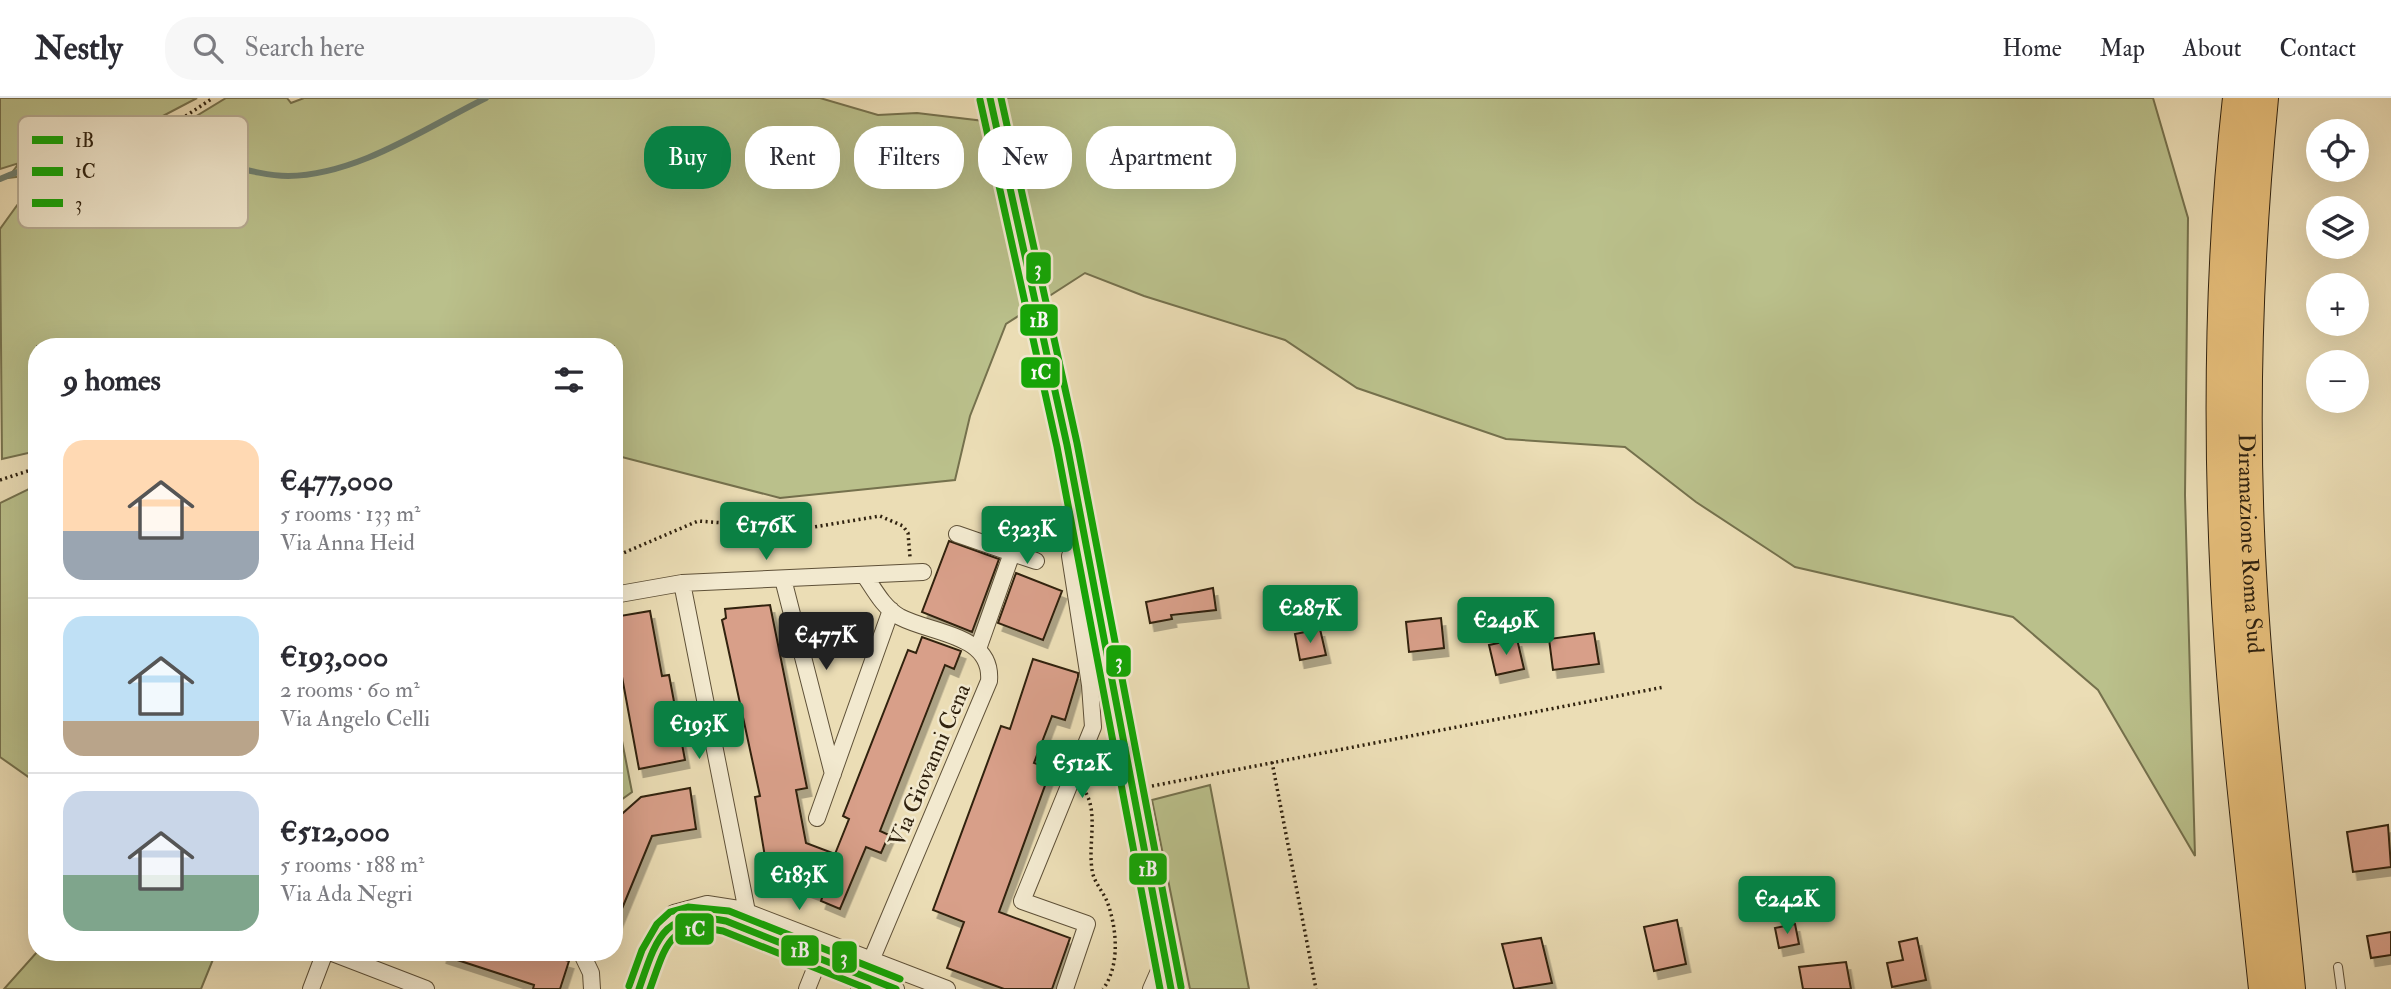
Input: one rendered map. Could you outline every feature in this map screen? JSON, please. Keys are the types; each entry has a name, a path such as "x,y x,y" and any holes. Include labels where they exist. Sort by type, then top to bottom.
{"highway":[{"name":"Diramazione Roma Sud","path":"2238,98 2225,289 2224,530 2228,618 2264,989"},
{"name":"Diramazione Roma Sud","path":"2263,98 2253,200 2248,312 2247,481 2253,603 2290,989"}],"street":[{"path":"990,98 1086,545 1171,989"},
{"path":"957,534 1036,561"},
{"path":"1065,989 1087,924 1022,901 1093,727 1090,685 1070,556 1075,547 1086,545"},
{"path":"865,576 891,610 900,617 978,649 1012,553"},
{"path":"623,593 682,583 917,573"},
{"path":"783,579 833,774"},
{"path":"682,583 751,932"},
{"path":"817,818 891,610"},
{"name":"Via Giovanni Cena","path":"862,983 989,681 987,659 978,649"},
{"path":"639,989 664,927 674,913 688,907 707,904 747,912 947,989"},
{"path":"664,927 679,918 701,916 819,959 862,983 896,989"},
{"path":"1151,989 1165,957"},
{"path":"807,989 819,959"},
{"path":"311,989 323,961"},
{"path":"351,961 426,989"},
{"path":"585,961 592,989"}],"lane":[{"path":"2339,967 2341,989"}],"path":[{"path":"186,116 214,98"},
{"path":"0,480 28,471"},
{"path":"623,553 698,522 802,529 880,516 898,521 908,533 917,573"},
{"path":"1133,790 1664,687"},
{"path":"1272,762 1316,989"},
{"path":"1072,778 1088,797 1091,867 1111,918 1115,958 1110,979 1103,989"}],"green space":[{"path":"0,98 197,98 163,116 18,116 18,163 0,169"},
{"path":"226,98 287,98 291,103 304,98 820,98 878,115 917,113 993,122 990,98 2153,98 2188,218 2185,495 2195,856 2098,690 2013,617 1795,567 1696,502 1625,447 1506,439 1357,388 1285,340 1144,296 1085,273 1006,324 970,416 955,480 780,498 623,457 623,338 28,338 28,453 2,459 0,229 18,204 18,228 248,228 248,116 196,116"},
{"path":"18,164 18,177 8,178"},
{"path":"28,489 28,777 0,757 0,503"},
{"path":"623,746 632,792 623,798"},
{"path":"1210,785 1249,989 1190,989 1152,800"},
{"path":"29,961 212,961 201,989 4,989"}],"building":[{"path":"949,541 999,559 972,632 922,612"},
{"path":"1016,573 1062,591 1043,640 998,623"},
{"path":"1213,588 1216,610 1171,615 1172,619 1150,623 1146,602"},
{"path":"770,605 807,788 796,790 806,843 835,854 849,819 843,816 908,650 916,653 922,637 961,651 954,669 945,665 880,831 889,835 881,853 866,847 840,909 821,901 823,895 768,875 755,797 760,796 722,620 726,618 725,609"},
{"path":"650,611 662,676 669,675 685,760 639,769 623,682 623,616"},
{"path":"1441,618 1444,648 1409,652 1406,622"},
{"path":"1320,629 1326,655 1300,660 1295,634"},
{"path":"1594,633 1599,664 1553,670 1549,639"},
{"path":"1517,639 1524,669 1496,675 1489,645"},
{"path":"1033,659 1078,673 1078,677 1065,720 1052,716 1034,763 1051,769 999,912 1070,938 1052,989 1004,989 947,968 964,922 933,910 1001,726 1010,729"},
{"path":"690,788 696,829 652,836 623,906 623,813 641,797"},
{"path":"2388,825 2391,867 2353,872 2347,832"},
{"path":"1677,920 1686,964 1654,971 1644,927"},
{"path":"1795,924 1799,944 1779,948 1775,928"},
{"path":"2391,932 2391,955 2371,958 2367,936"},
{"path":"1541,938 1552,983 1514,989 1502,944"},
{"path":"1917,938 1926,980 1892,987 1887,963 1903,960 1899,942"},
{"path":"460,961 569,961 560,989 533,989 534,985"},
{"path":"1846,962 1851,989 1803,989 1799,967"}],"waterway":[{"path":"248,170 288,176 340,168 390,148 486,98"},
{"path":"0,179 18,172"}],"transit line":[{"name":"1B","path":"990,98 1067,445 1171,989"},
{"name":"3","path":"1001,98 1077,443 1181,987"},
{"name":"1C","path":"980,100 1057,447 1160,989"},
{"name":"3","path":"629,986 642,950 657,924 670,912 688,907 729,911 900,979"},
{"name":"1B","path":"639,989 651,955 666,931 676,923 705,918 726,921 896,989"},
{"name":"1C","path":"650,989 672,939 691,929 723,931 868,989"}]}
